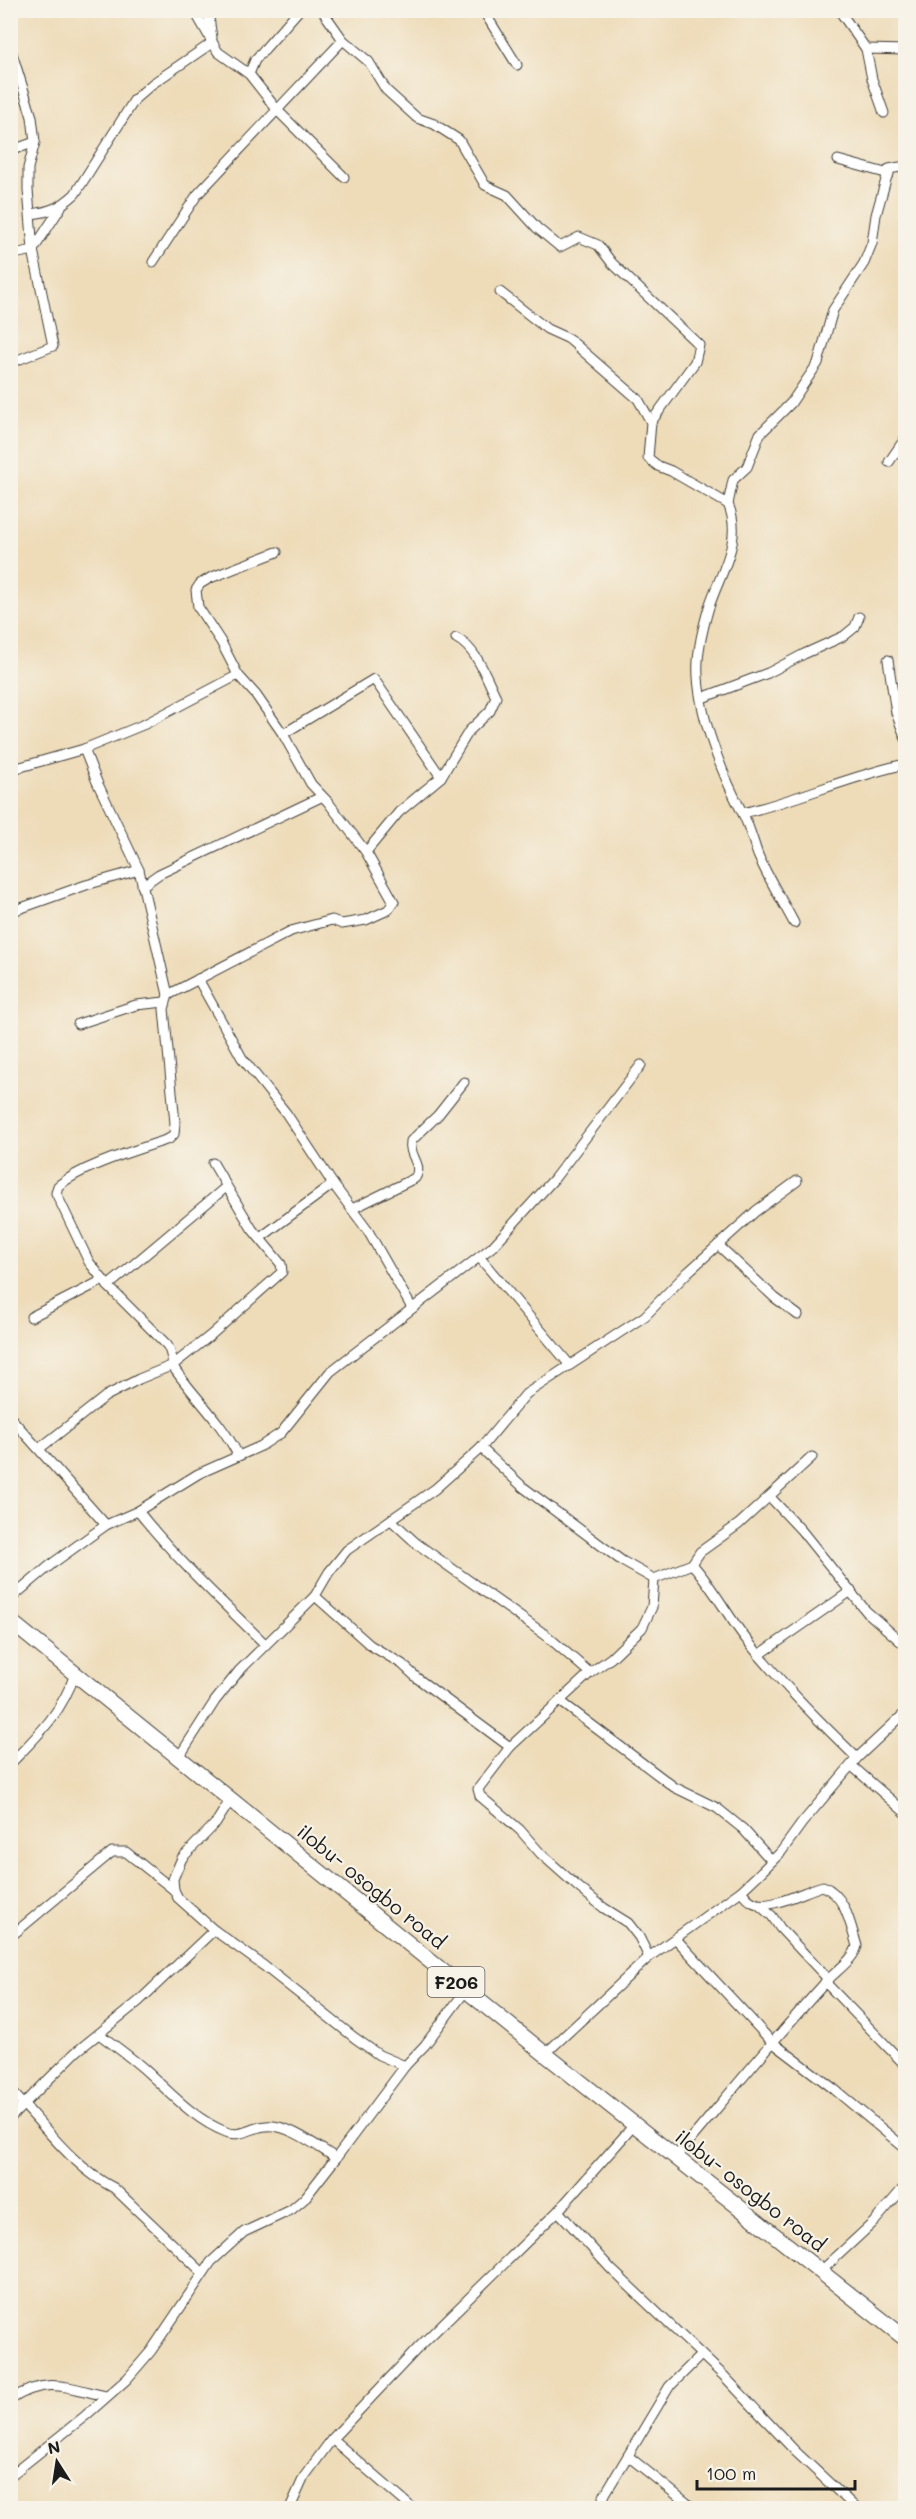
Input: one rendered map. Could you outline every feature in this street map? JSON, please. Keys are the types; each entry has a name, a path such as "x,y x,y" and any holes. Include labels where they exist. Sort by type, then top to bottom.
{"main road":[{"name":"ilobu- osogbo road","path":"10,1621 544,2054 906,2339"}],"street":[{"path":"194,10 218,52 249,74 278,111 344,177"},
{"path":"10,255 33,250 62,206 75,194 135,99 152,84 209,45 212,38 208,10"},
{"path":"249,74 255,60 299,10"},
{"path":"483,10 517,65"},
{"path":"839,10 866,49 872,79 885,112"},
{"path":"324,11 343,40 369,62 386,90 417,118 434,124 459,140 485,185 507,195 537,228 560,247 579,237 598,245 612,263 699,345 695,362 651,422 648,458 658,466 671,471 728,504 732,513 733,546 709,608 698,661 702,698 725,779 743,813 768,876 794,923"},
{"path":"153,262 197,195 343,40"},
{"path":"10,47 32,117 35,142 28,168 28,190 33,250 53,346 10,363"},
{"path":"866,49 906,50"},
{"path":"10,151 35,142"},
{"path":"838,160 889,174"},
{"path":"728,504 734,480 747,467 760,434 791,403 818,363 833,310 864,263 872,243 876,215 890,169 900,166 906,169"},
{"path":"31,214 47,212 62,206"},
{"path":"500,292 547,329 569,339 638,399 651,422"},
{"path":"889,462 906,437"},
{"path":"78,1024 136,1005 166,999 198,979 291,931 332,920 342,924 366,920 388,910 394,902 366,852 328,802 321,797 283,734 256,695 238,675 221,642 198,607 196,590 210,578 277,552"},
{"path":"702,698 768,673 844,636 855,627 859,617"},
{"path":"366,852 399,812 441,777 469,731 490,711 496,697 479,662 466,643 456,638"},
{"path":"888,660 896,713 906,740"},
{"path":"10,770 84,749 145,724 238,675"},
{"path":"283,734 374,679 441,777"},
{"path":"84,749 97,782 139,870 166,999 175,1123 174,1134 169,1139 99,1165 61,1183 56,1189 72,1229 89,1262 106,1283 160,1336 171,1352 173,1365 228,1435 238,1455"},
{"path":"743,813 772,807 861,774 906,764"},
{"path":"142,886 159,874 321,797"},
{"path":"10,912 86,885 139,870"},
{"path":"198,979 242,1058 286,1113 333,1184 368,1231 412,1308"},
{"path":"10,1599 53,1563 106,1526 138,1511 198,1474 261,1446 281,1433 330,1372 480,1258 554,1179 641,1065"},
{"path":"352,1209 415,1178 420,1171 419,1164 411,1154 411,1141 438,1115 464,1082"},
{"path":"39,1449 106,1396 173,1365 282,1272 279,1261 260,1238 213,1163"},
{"path":"179,1757 215,1701 239,1671 315,1596 329,1572 347,1550 435,1489 481,1448 526,1394 645,1316 756,1211 797,1180"},
{"path":"260,1238 333,1184"},
{"path":"31,1317 106,1283 226,1187"},
{"path":"718,1245 775,1298 798,1315"},
{"path":"480,1258 569,1364"},
{"path":"10,1418 106,1526"},
{"path":"481,1448 523,1487 622,1561 654,1579"},
{"path":"654,1579 692,1564 700,1552 770,1497 812,1457"},
{"path":"770,1497 801,1530 866,1611 906,1646"},
{"path":"138,1511 164,1544 196,1578 265,1644"},
{"path":"391,1520 416,1543 537,1629 590,1673"},
{"path":"692,1564 759,1655 854,1762 906,1814"},
{"path":"649,1957 639,1937 628,1923 604,1908 570,1880 541,1854 520,1830 480,1796 478,1789 510,1747 642,1628 651,1607 654,1579"},
{"path":"759,1655 851,1592"},
{"path":"315,1596 370,1645 402,1664 417,1678 510,1747"},
{"path":"10,1764 50,1722 67,1697 75,1674"},
{"path":"560,1701 674,1787 717,1808 743,1829 771,1860"},
{"path":"544,2054 649,1957 676,1939 707,1913 741,1891 781,1852 802,1823 854,1762 906,1712"},
{"path":"231,1799 216,1823 182,1858 173,1879 174,1890 178,1898 214,1930 264,1966 355,2038 379,2055 405,2066"},
{"path":"10,1937 112,1852 126,1852 174,1890"},
{"path":"676,2157 772,2042 855,1953 857,1946 841,1901 835,1891 824,1886 778,1902 759,1905"},
{"path":"741,1891 751,1902 759,1905 772,1916 827,1981 906,2066"},
{"path":"10,2118 76,2052 138,2002 214,1930"},
{"path":"676,1939 772,2042 834,2089 906,2150"},
{"path":"10,2476 127,2379 151,2350 202,2272 244,2232 291,2210 304,2199 466,1990"},
{"path":"99,2034 141,2066 189,2110 213,2127 229,2134 266,2126 285,2128 336,2158"},
{"path":"10,2090 70,2154 99,2181 114,2188 202,2272"},
{"path":"290,2508 304,2477 332,2439 418,2348 558,2211 635,2124"},
{"path":"820,2272 874,2222 906,2185"},
{"path":"558,2211 612,2270 856,2508"},
{"path":"600,2508 605,2494 669,2387 700,2355"},
{"path":"10,2400 44,2385 58,2385 105,2396"},
{"path":"332,2439 412,2508"},
{"path":"628,2456 693,2508"},
{"path":"10,2503 16,2508"}]}
